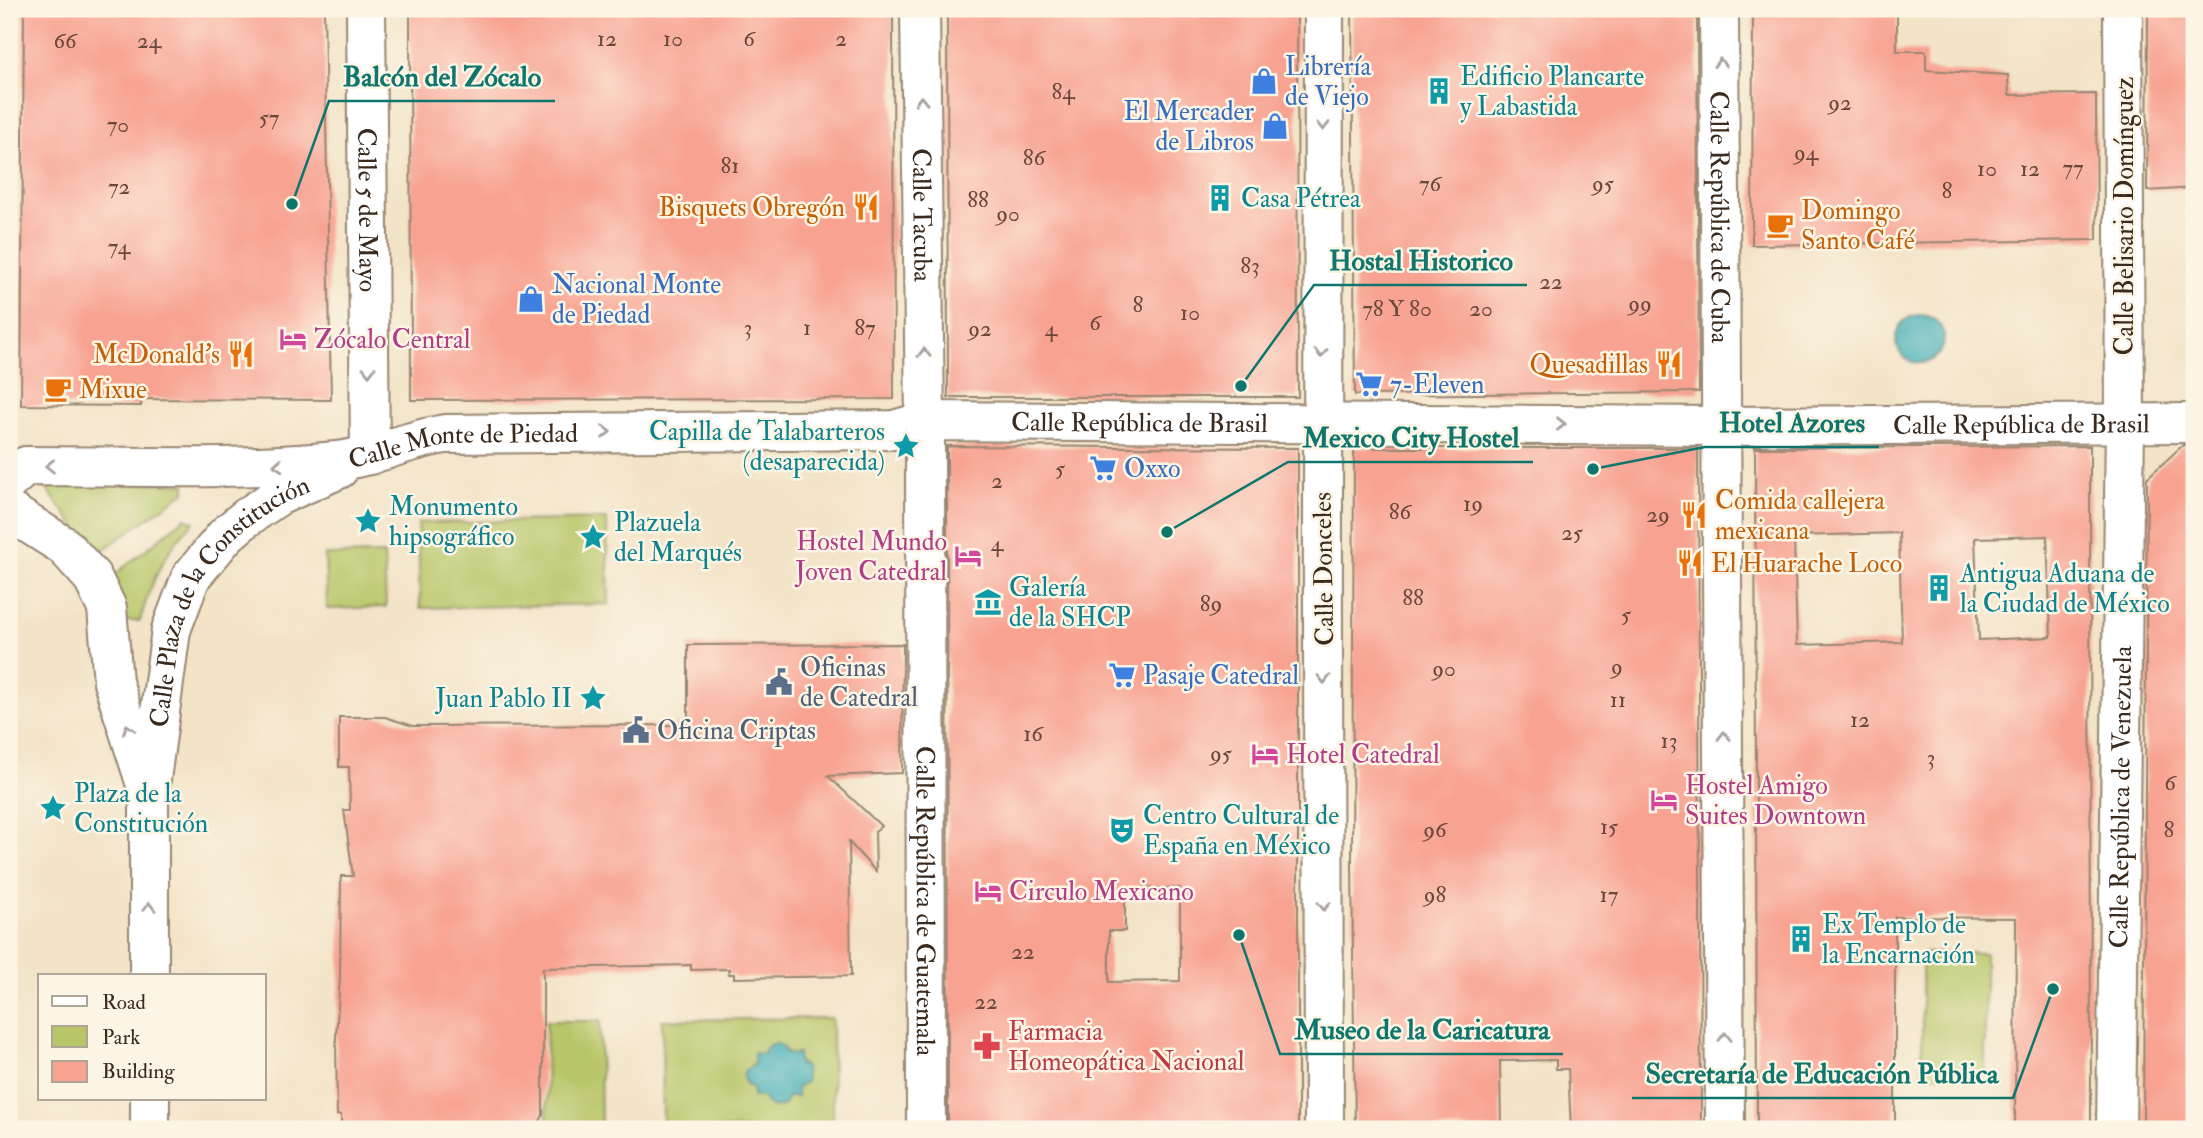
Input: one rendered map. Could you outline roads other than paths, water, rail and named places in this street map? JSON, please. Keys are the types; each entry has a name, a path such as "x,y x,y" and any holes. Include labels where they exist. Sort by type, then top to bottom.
{"street":[{"name":"Calle 5 de Mayo","path":"366,9 370,455"},
{"name":"Calle Tacuba","path":"920,9 925,421"},
{"name":"Calle Donceles","path":"1324,9 1321,422 1325,658 1324,1129"},
{"name":"Calle República de Cuba","path":"1719,9 1724,426 1725,1129"},
{"name":"Calle Belisario Domínguez","path":"2123,9 2125,424"},
{"name":"Calle Monte de Piedad","path":"9,481 26,466 259,466 338,461 370,455 418,438 446,434 894,430 925,421"},
{"name":"Calle República de Brasil","path":"925,421 1724,426 2194,423"},
{"name":"Calle República de Guatemala","path":"925,421 926,1129"},
{"name":"Calle República de Venezuela","path":"2116,1129 2125,424"},
{"name":"Calle Plaza de la Constitución","path":"149,794 170,631 191,578 226,535 278,496 370,455"},
{"path":"9,511 64,546 100,591 111,632 113,682 149,794 149,974"},
{"path":"150,1100 150,1129"}],"water":[{"path":"1920,315 1937,322 1944,339 1937,356 1920,363 1903,356 1896,339 1903,322"},
{"path":"776,1043 783,1047 786,1054 798,1054 798,1064 805,1067 806,1082 797,1087 797,1097 788,1097 783,1106 774,1108 766,1103 764,1097 753,1097 753,1088 746,1083 744,1075 746,1069 754,1065 754,1053 764,1054 767,1046"}],"place":[{"name":"Librería de Viejo","path":"1264,81"},
{"name":"Edificio Plancarte y Labastida","path":"1439,91"},
{"name":"El Mercader de Libros","path":"1275,126"},
{"name":"Casa Pétrea","path":"1220,198"},
{"name":"Balcón del Zócalo","path":"292,204"},
{"name":"Bisquets Obregón","path":"866,207"},
{"name":"Domingo Santo Café","path":"1780,225"},
{"name":"Nacional Monte de Piedad","path":"531,299"},
{"name":"Zócalo Central","path":"293,339"},
{"name":"McDonald's","path":"241,354"},
{"name":"Quesadillas","path":"1669,364"},
{"name":"7-Eleven","path":"1369,384"},
{"name":"Hostal Historico","path":"1241,386"},
{"name":"Mixue","path":"58,389"},
{"name":"Capilla de Talabarteros (desaparecida)","path":"906,446"},
{"name":"Oxxo","path":"1103,468"},
{"name":"Hotel Azores","path":"1593,469"},
{"name":"Comida callejera mexicana","path":"1694,515"},
{"name":"Monumento hipsográfico","path":"368,521"},
{"name":"Mexico City Hostel","path":"1167,532"},
{"name":"Plazuela del Marqués","path":"593,537"},
{"name":"Hostel Mundo Joven Catedral","path":"968,556"},
{"name":"El Huarache Loco","path":"1690,563"},
{"name":"Antigua Aduana de la Ciudad de México","path":"1939,588"},
{"name":"Galería de la SHCP","path":"988,602"},
{"name":"Pasaje Catedral","path":"1122,675"},
{"name":"Oficinas de Catedral","path":"779,682"},
{"name":"Juan Pablo II","path":"593,698"},
{"name":"Oficina Criptas","path":"636,730"},
{"name":"Hotel Catedral","path":"1265,754"},
{"name":"Hostel Amigo Suites Downtown","path":"1664,800"},
{"name":"Plaza de la Constitución","path":"53,808"},
{"name":"Centro Cultural de España en México","path":"1122,830"},
{"name":"Circulo Mexicano","path":"988,891"},
{"name":"Museo de la Caricatura","path":"1239,935"},
{"name":"Ex Templo de la Encarnación","path":"1801,939"},
{"name":"Secretaría de Educación Pública","path":"2053,989"},
{"name":"Farmacia Homeopática Nacional","path":"987,1046"}]}
